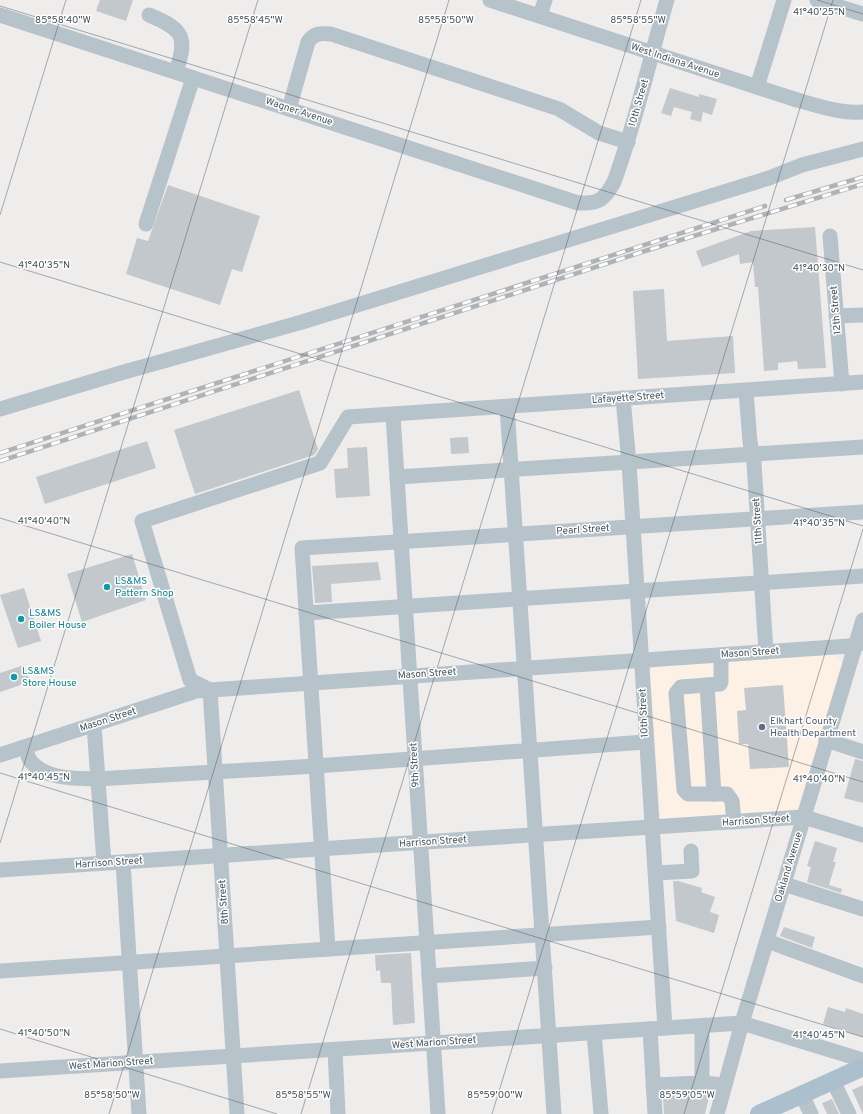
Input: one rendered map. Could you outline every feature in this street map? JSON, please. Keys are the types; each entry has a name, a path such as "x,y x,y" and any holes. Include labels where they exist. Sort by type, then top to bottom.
{"main road":[{"path":"759,1114 863,1067"}],"street":[{"name":"West Indiana Avenue","path":"490,0 757,87 833,110 863,112"},
{"path":"540,16 545,0"},
{"name":"10th Street","path":"600,201 608,193 614,182 628,142 646,84 652,53 667,0"},
{"path":"757,87 784,0"},
{"path":"817,0 863,14"},
{"path":"149,14 177,29 182,40 180,60 176,72"},
{"name":"Wagner Avenue","path":"0,15 578,203 600,201"},
{"path":"289,109 308,42 312,36 320,33 331,34 559,109 599,133 628,142"},
{"path":"146,224 193,78"},
{"path":"0,409 117,374 302,322 769,178 802,165 863,149"},
{"name":"12th Street","path":"830,236 842,384"},
{"path":"836,316 863,315"},
{"name":"Lafayette Street","path":"210,690 190,680 142,521 320,463 348,417 863,382"},
{"name":"11th Street","path":"746,391 758,518 766,652"},
{"name":"10th Street","path":"623,398 629,462 659,927 657,1029 653,1085 655,1114"},
{"path":"507,407 526,668 554,1114"},
{"name":"9th Street","path":"393,415 438,1114"},
{"path":"397,477 863,447"},
{"name":"Pearl Street","path":"306,612 302,548 863,512"},
{"path":"328,949 306,612 863,576"},
{"name":"Oakland Avenue","path":"717,1114 742,1023 826,740 860,643 863,620"},
{"name":"Mason Street","path":"0,755 196,691 849,646 860,643"},
{"path":"721,654 722,682 681,688 676,694 684,790 688,794 727,794 730,797 734,822"},
{"path":"707,685 714,794"},
{"name":"8th Street","path":"210,690 238,1114"},
{"path":"94,725 104,863"},
{"path":"826,740 863,752"},
{"path":"25,747 31,761 45,772 67,778 97,779 316,766 646,742"},
{"name":"Harrison Street","path":"0,870 804,817 863,835"},
{"path":"656,873 692,871 691,851"},
{"path":"123,862 128,962 139,1114"},
{"path":"784,884 863,909"},
{"path":"0,971 659,927"},
{"path":"767,941 863,976"},
{"path":"429,976 545,968"},
{"name":"West Marion Street","path":"0,1071 742,1023 863,1060"},
{"path":"702,1026 702,1083"},
{"path":"594,1033 601,1114"},
{"path":"334,1050 338,1114"},
{"path":"833,1081 849,1114"},
{"path":"653,1085 702,1083 725,1085"},
{"path":"802,1095 811,1114"}],"shaded area":[{"path":"834,655 840,659 842,665 798,808 790,811 661,819 649,675 651,669 658,666"}],"building":[{"path":"100,0 133,0 126,21 96,11"},
{"path":"670,88 699,97 699,94 717,99 712,115 703,112 701,122 690,119 692,112 674,107 671,116 661,113"},
{"path":"168,185 260,216 242,272 232,269 220,305 126,274 137,238 148,241"},
{"path":"815,227 826,368 798,369 797,361 778,363 778,370 764,371 758,287 755,287 753,262 740,264 739,254 702,267 696,251 751,231"},
{"path":"664,289 667,341 733,336 735,373 638,379 633,291"},
{"path":"299,390 318,449 314,455 195,494 174,430"},
{"path":"468,437 469,453 451,454 450,438"},
{"path":"147,441 156,468 45,504 36,477"},
{"path":"367,447 370,496 336,498 334,469 348,468 347,448"},
{"name":"LS&MS Pattern Shop","path":"132,554 146,600 82,622 67,574"},
{"path":"378,562 381,580 331,584 332,602 315,603 312,566"},
{"name":"LS&MS Boiler House","path":"24,588 41,641 18,648 0,595"},
{"name":"LS&MS Store House","path":"24,665 30,682 0,692 0,673"},
{"name":"Elkhart County Health Department","path":"783,685 789,767 750,769 748,744 739,744 737,711 746,710 744,688"},
{"path":"855,759 863,761 863,803 844,798"},
{"path":"815,841 837,848 833,862 836,862 829,885 842,889 841,893 807,882 811,867 807,866"},
{"path":"673,881 702,888 701,892 715,897 710,912 719,915 714,933 676,921"},
{"path":"784,927 815,937 812,948 780,936"},
{"path":"411,953 415,1023 393,1025 391,983 381,983 380,970 376,971 375,955"},
{"path":"828,1007 845,1012 846,1008 863,1014 863,1037 823,1024"},
{"path":"863,1085 863,1114 852,1090"},
{"path":"677,1093 710,1093 705,1114 664,1114 663,1097 677,1095"},
{"path":"832,1099 839,1114 827,1114 822,1103"}],"railway":[{"path":"786,200 863,177"},
{"path":"0,461 645,251 863,184"},
{"path":"0,453 765,206"}],"place":[{"name":"LS&MS Pattern Shop","path":"107,587"},
{"name":"LS&MS Boiler House","path":"21,619"},
{"name":"LS&MS Store House","path":"14,677"},
{"name":"Elkhart County Health Department","path":"762,727"}]}
